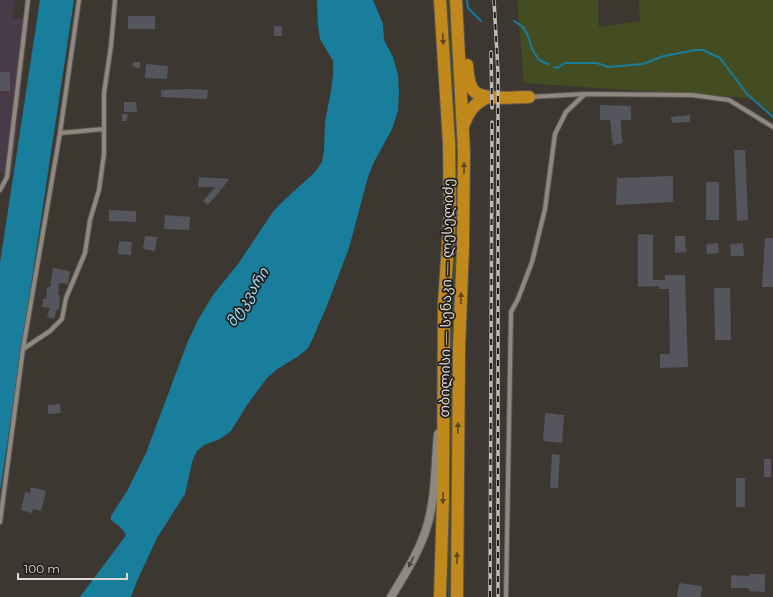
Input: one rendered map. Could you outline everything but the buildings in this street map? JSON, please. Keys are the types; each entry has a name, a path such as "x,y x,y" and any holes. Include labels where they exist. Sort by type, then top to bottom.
{"highway":[{"name":"თბილისი — სენაკი — ლესელიძე","path":"440,0 449,143 450,206 444,304 443,507 440,597"},
{"name":"თბილისი — სენაკი — ლესელიძე","path":"456,0 463,127 463,246 459,350 457,597"},
{"path":"459,36 466,50 468,78 471,87 475,92 488,97"},
{"path":"463,127 472,106 480,100 488,97 529,96"}],"main road":[{"path":"391,597 410,565 428,523 433,495 437,442 444,389"}],"street":[{"path":"0,190 7,177 28,0"},
{"path":"0,522 23,349 60,133 79,0"},
{"path":"23,349 50,331 62,319 66,298 85,253 90,220 99,190 104,154 104,93 111,46 115,0"},
{"path":"506,597 511,312 518,299 532,262 545,209 555,134 566,112 585,94"},
{"path":"529,96 585,94 692,95 729,100 773,127"},
{"path":"60,133 104,129"}],"shaded area":[{"path":"0,0 15,0 12,18 29,20 12,173 0,172"}],"green space":[{"path":"444,0 449,0 456,105 458,194 453,357 450,597 448,597 447,543"},
{"path":"517,0 598,0 599,27 640,21 639,0 773,0 773,114 748,98 524,83"}],"water":[{"path":"40,0 74,0 0,491 0,263"},
{"name":"მტკვარი","path":"317,0 373,0 383,24 384,40 393,57 398,75 399,92 398,111 392,129 374,162 368,177 349,248 328,303 308,348 267,378 247,405 231,431 220,439 204,445 197,451 193,459 185,494 157,538 131,597 80,597 126,534 111,520 111,516 127,491 146,453 188,341 198,320 213,295 238,264 272,213 315,172 322,162 325,122 333,75 333,61 320,39"}],"waterway":[{"path":"467,0 468,8 481,21"},
{"path":"514,21 523,27 528,36 532,49 539,60 548,64"},
{"path":"554,67 557,68 565,63 597,63 608,67 643,64 664,56 703,50 720,58 747,94 773,117"}],"railway":[{"path":"494,0 498,73 498,597"},
{"path":"491,52 492,108"},
{"path":"490,597 492,122"}]}
